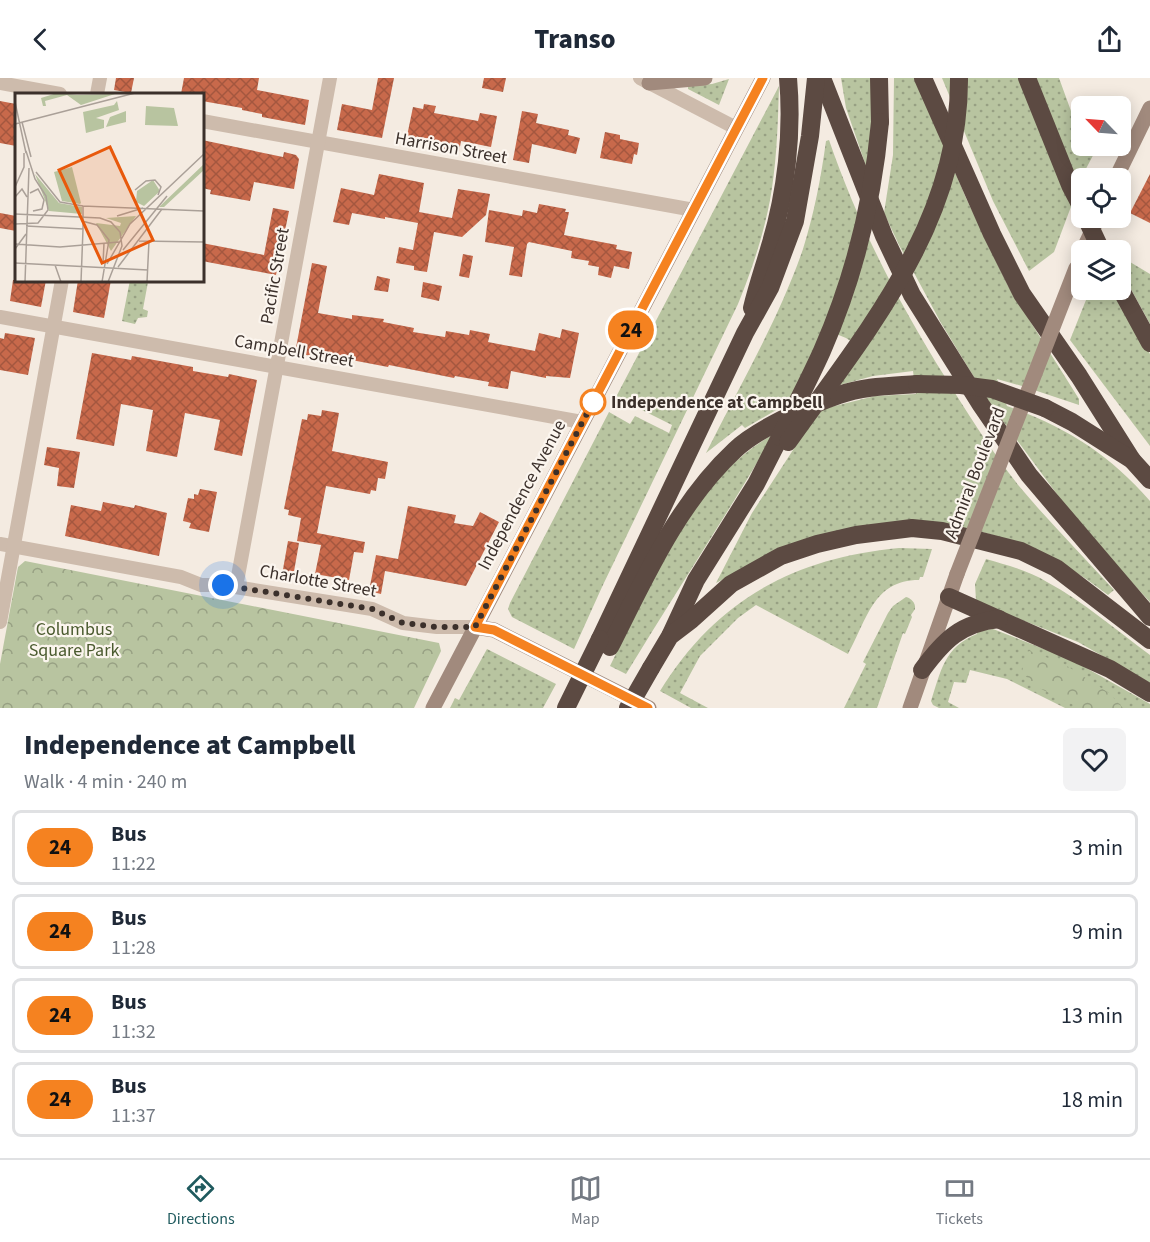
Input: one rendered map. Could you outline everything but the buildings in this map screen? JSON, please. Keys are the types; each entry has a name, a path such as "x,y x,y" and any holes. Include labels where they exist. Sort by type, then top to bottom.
{"highway":[{"path":"746,333 771,245 784,180 789,120 788,78"},
{"path":"579,708 605,643 746,333 770,288 795,221 810,136 816,78"},
{"path":"822,78 884,236 912,295 981,405 1029,475 1150,617"},
{"path":"784,440 847,285 866,219 876,167 880,122 879,78"},
{"path":"923,78 992,234 1022,294 1079,376 1131,460 1150,480"},
{"path":"628,708 670,636 696,580 756,484 784,440 896,287 924,236 944,181 957,111 959,78"},
{"path":"1027,78 1071,187"},
{"path":"1127,300 1150,343"},
{"path":"566,708 677,520 709,477 736,449 771,425 840,395 863,389 916,384 961,385 992,389 1044,408 1072,422 1131,460"},
{"path":"670,636 730,584 781,556 817,544 856,535 912,528 942,531 1020,551 1056,568 1150,640"},
{"path":"949,597 1110,669 1150,693"},
{"path":"922,670 940,645 960,630 986,620 999,619"}],"main road":[{"path":"645,80 705,78"},
{"name":"Independence Avenue","path":"433,708 763,78"},
{"path":"1122,168 1145,129 1150,108"},
{"name":"Admiral Boulevard","path":"910,708 957,574 1071,281"},
{"name":"Charlotte Street","path":"475,627 494,630 649,708"}],"street":[{"path":"97,93 100,78"},
{"name":"Pacific Street","path":"236,587 330,78"},
{"path":"645,80 736,128"},
{"path":"0,83 55,93"},
{"name":"Harrison Street","path":"204,121 694,210"},
{"path":"0,621 62,282"},
{"name":"Campbell Street","path":"0,317 582,422"},
{"name":"Charlotte Street","path":"0,544 181,577 201,585 236,587 372,609 403,623 437,627 475,627"}],"green space":[{"path":"841,78 874,78 868,172 846,108"},
{"path":"894,78 915,78 966,198 1008,286 1079,399 1079,405 997,379 1007,406 1048,423 1085,444 1119,469 1150,501 1150,602 1062,501 991,405 941,323 899,245 884,213 893,155"},
{"path":"942,78 1020,78 1071,202 1054,252 1029,271 993,201"},
{"path":"1035,78 1059,78 1071,111 1071,156 1093,156 1086,168 1072,168"},
{"path":"729,79 719,105 688,89 688,86 712,84"},
{"path":"779,86 772,188 763,233 749,276 738,304 574,649 512,617 508,609 510,603 609,412 630,424 635,416 669,433 672,425 616,397"},
{"path":"829,140 840,171 880,262 945,377 971,419 1019,486 1114,590 1108,595 1070,569 1031,549 990,534 945,524 771,555 716,583 752,513 819,410 875,396 916,394 913,371 873,376 836,386 861,348 846,338 824,329 790,402 745,428 742,425 706,453 770,327 793,275 811,223 826,141"},
{"path":"1131,263 1150,274 1150,324 1131,289"},
{"path":"130,282 148,282 143,309 148,311 147,317 138,318 135,324 122,321"},
{"path":"1086,300 1120,300 1150,354 1150,446 1070,340"},
{"path":"774,434 626,674 610,666 658,568 696,506 718,479 744,454"},
{"path":"899,548 932,549 923,577 891,587 881,594 873,604 848,654 756,605 738,618 700,656 680,693 708,708 691,708 660,691 682,659 706,632 733,608 761,589 825,562 861,553"},
{"path":"986,559 1040,578 1100,617 1150,655 1150,683 1078,642 983,605 976,600 975,584"},
{"name":"Columbus Square Park","path":"25,561 439,643 441,651 414,708 0,708 0,664 18,567"},
{"path":"906,597 913,601 915,609 905,634 903,633 877,708 844,708 866,664 863,662 888,613 893,606"},
{"path":"993,629 1072,660 1150,704 1150,708 1065,708 1007,679 970,670 966,683 954,682 948,702 959,708 939,708 933,705 931,701 938,680 945,661 951,653 966,639 977,634 977,631"},
{"path":"487,649 556,684 543,708 450,708 455,698 459,700"},
{"path":"1030,651 1064,664 1109,693 1123,708 1080,708 1035,686 1022,672 1026,652"}],"bus line":[{"name":"24","path":"648,708 494,630 475,627 763,78"}],"place":[{"name":"Independence at Campbell","path":"593,402"}],"route":[{"path":"223,585 372,609 403,623 437,627 475,627 593,402"}]}
